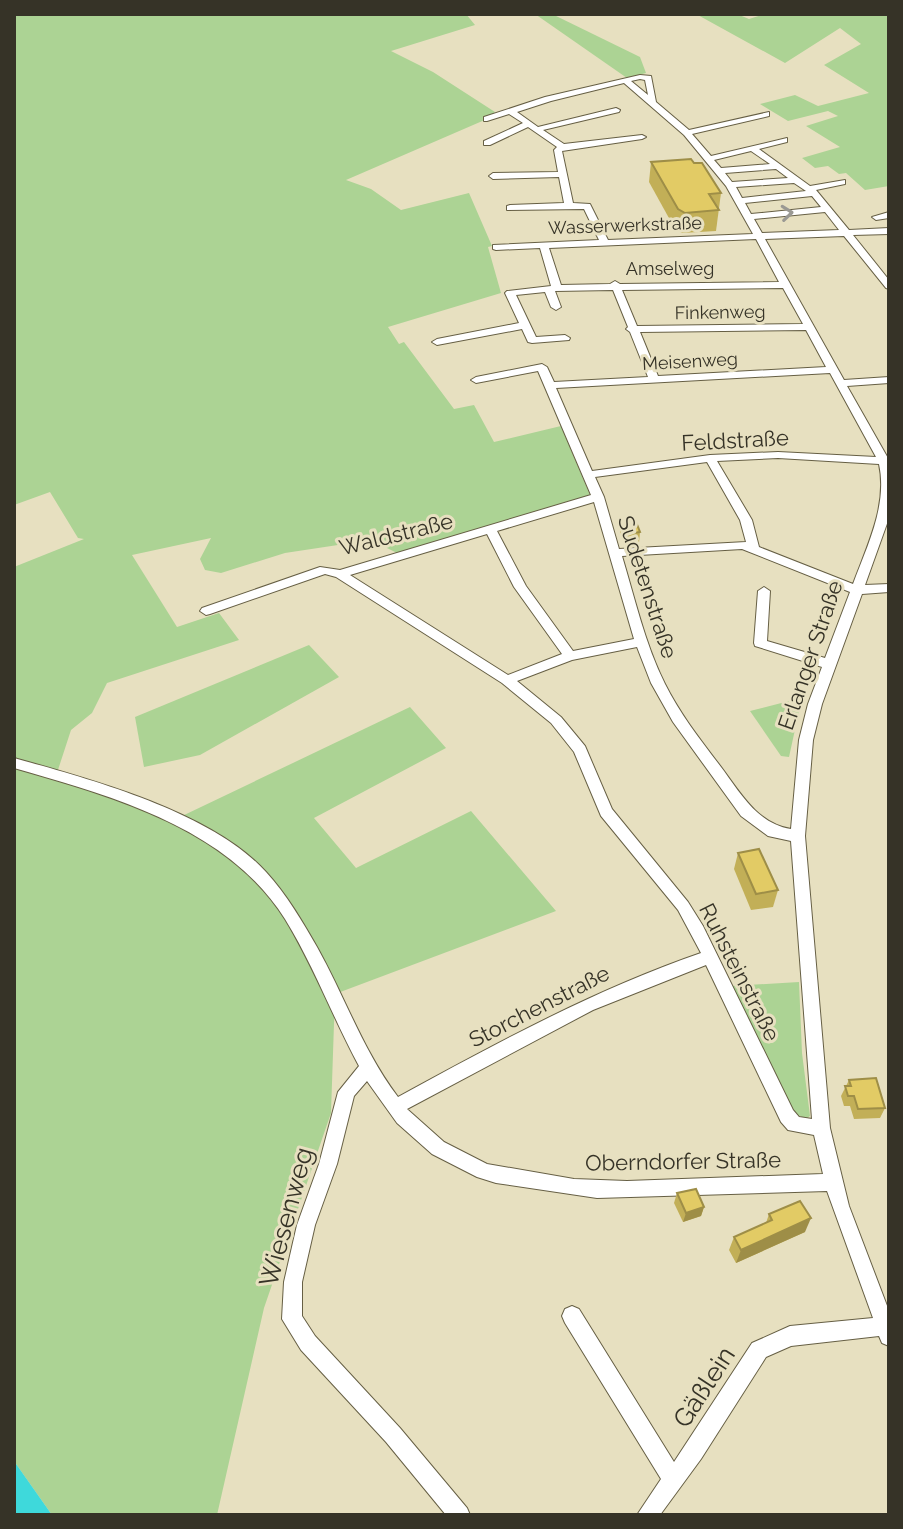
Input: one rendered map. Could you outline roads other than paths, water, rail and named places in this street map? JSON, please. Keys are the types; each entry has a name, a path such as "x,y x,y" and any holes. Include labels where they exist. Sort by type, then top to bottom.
{"street":[{"name":"Erlanger Straße","path":"625,80 648,78 653,101"},
{"name":"Erlanger Straße","path":"625,80 687,133 730,185 808,327 885,456 887,504 829,664 806,740 798,836 821,1128 833,1183 887,1331"},
{"path":"487,119 625,80"},
{"path":"487,143 535,126 616,110"},
{"path":"510,111 562,147"},
{"path":"687,133 766,114"},
{"path":"569,206 558,150 642,137"},
{"path":"709,159 784,140"},
{"path":"753,148 811,191 889,285"},
{"path":"719,171 780,166"},
{"path":"493,176 562,174"},
{"path":"730,185 796,180"},
{"path":"739,201 811,191 842,182"},
{"path":"510,208 587,206 604,241"},
{"path":"748,217 827,209"},
{"path":"876,217 889,215"},
{"name":"Wasserwerkstraße","path":"496,247 889,231"},
{"path":"543,244 556,307"},
{"path":"615,284 654,379"},
{"name":"Amselweg","path":"525,325 510,293 615,284 784,285"},
{"path":"437,342 525,325 532,340 565,338"},
{"name":"Finkenweg","path":"631,329 808,327"},
{"path":"476,380 542,367 549,385"},
{"name":"Meisenweg","path":"549,385 833,370"},
{"path":"841,383 889,380"},
{"name":"Sudetenstraße","path":"549,385 598,497 641,642 678,719 746,812 773,832 798,836"},
{"name":"Feldstraße","path":"588,475 710,458 885,456"},
{"path":"710,458 746,520 754,549"},
{"name":"Waldstraße","path":"206,611 324,570 340,574 598,497"},
{"path":"491,530 520,587 570,656"},
{"path":"614,553 728,545 754,549 857,590 889,588"},
{"name":"Ruhsteinstraße","path":"340,574 507,680 569,734 606,812 683,906 787,1116 794,1124 821,1128"},
{"path":"764,591 760,643 829,664"},
{"path":"507,680 570,656 641,642"},
{"name":"Oberndorfer Straße","path":"14,763 46,771 162,815 210,838 258,872 308,940 367,1070 395,1107 441,1152 486,1173 594,1190 833,1183"},
{"name":"Storchenstraße","path":"395,1107 577,1008 644,978 709,957"},
{"name":"Wiesenweg","path":"367,1070 346,1092 328,1164 306,1225 293,1282 292,1319 308,1343 393,1435 460,1515"},
{"name":"Gäßlein","path":"572,1316 674,1480"},
{"name":"Gäßlein","path":"647,1515 674,1480 759,1350 790,1336 887,1331"}],"water":[{"path":"14,1461 52,1515 14,1515"}]}
